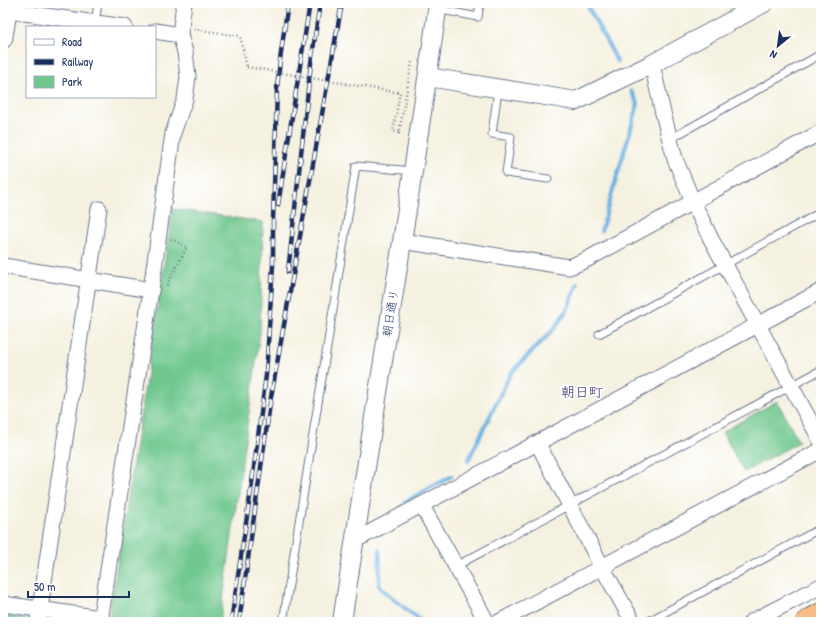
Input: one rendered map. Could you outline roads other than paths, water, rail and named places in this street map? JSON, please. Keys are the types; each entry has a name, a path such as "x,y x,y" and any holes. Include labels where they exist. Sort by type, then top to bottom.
{"highway":[{"path":"807,622 821,614"}],"street":[{"path":"3,604 39,616 101,620 173,133 185,99 188,77 185,52 186,32 184,3"},
{"path":"428,77 576,101 652,64 764,3"},
{"name":"朝日通り","path":"342,622 438,6"},
{"path":"3,39 6,8 118,26"},
{"path":"156,31 186,32"},
{"path":"652,64 675,159 693,202 821,441"},
{"path":"402,241 568,267 584,261 821,132"},
{"path":"39,616 99,209"},
{"path":"3,266 151,290"},
{"path":"354,541 538,444 821,291"},
{"path":"538,444 602,567 633,622"},
{"path":"499,622 821,450"},
{"path":"422,506 487,622"},
{"path":"751,622 821,586"}],"lane":[{"path":"95,23 98,3"},
{"path":"438,6 478,17 480,3"},
{"path":"670,140 821,54"},
{"path":"498,88 492,134 511,137 506,173 548,179"},
{"path":"283,622 356,166 413,171"},
{"path":"599,334 821,212"},
{"path":"456,566 821,370"},
{"path":"647,622 821,528"}],"waterway":[{"path":"586,3 617,61"},
{"path":"601,231 638,104 631,91"},
{"path":"468,461 511,373 554,329 567,310 578,283"},
{"path":"405,502 452,476"},
{"path":"380,550 379,585 385,592 422,622"}],"railway":[{"path":"231,622 251,490 266,375 273,265 277,89 288,3"},
{"path":"278,205 310,3"},
{"path":"288,272 311,63 320,3"},
{"path":"239,622 271,397 342,3"}],"district":[{"name":"朝日町","path":"582,391"}]}
